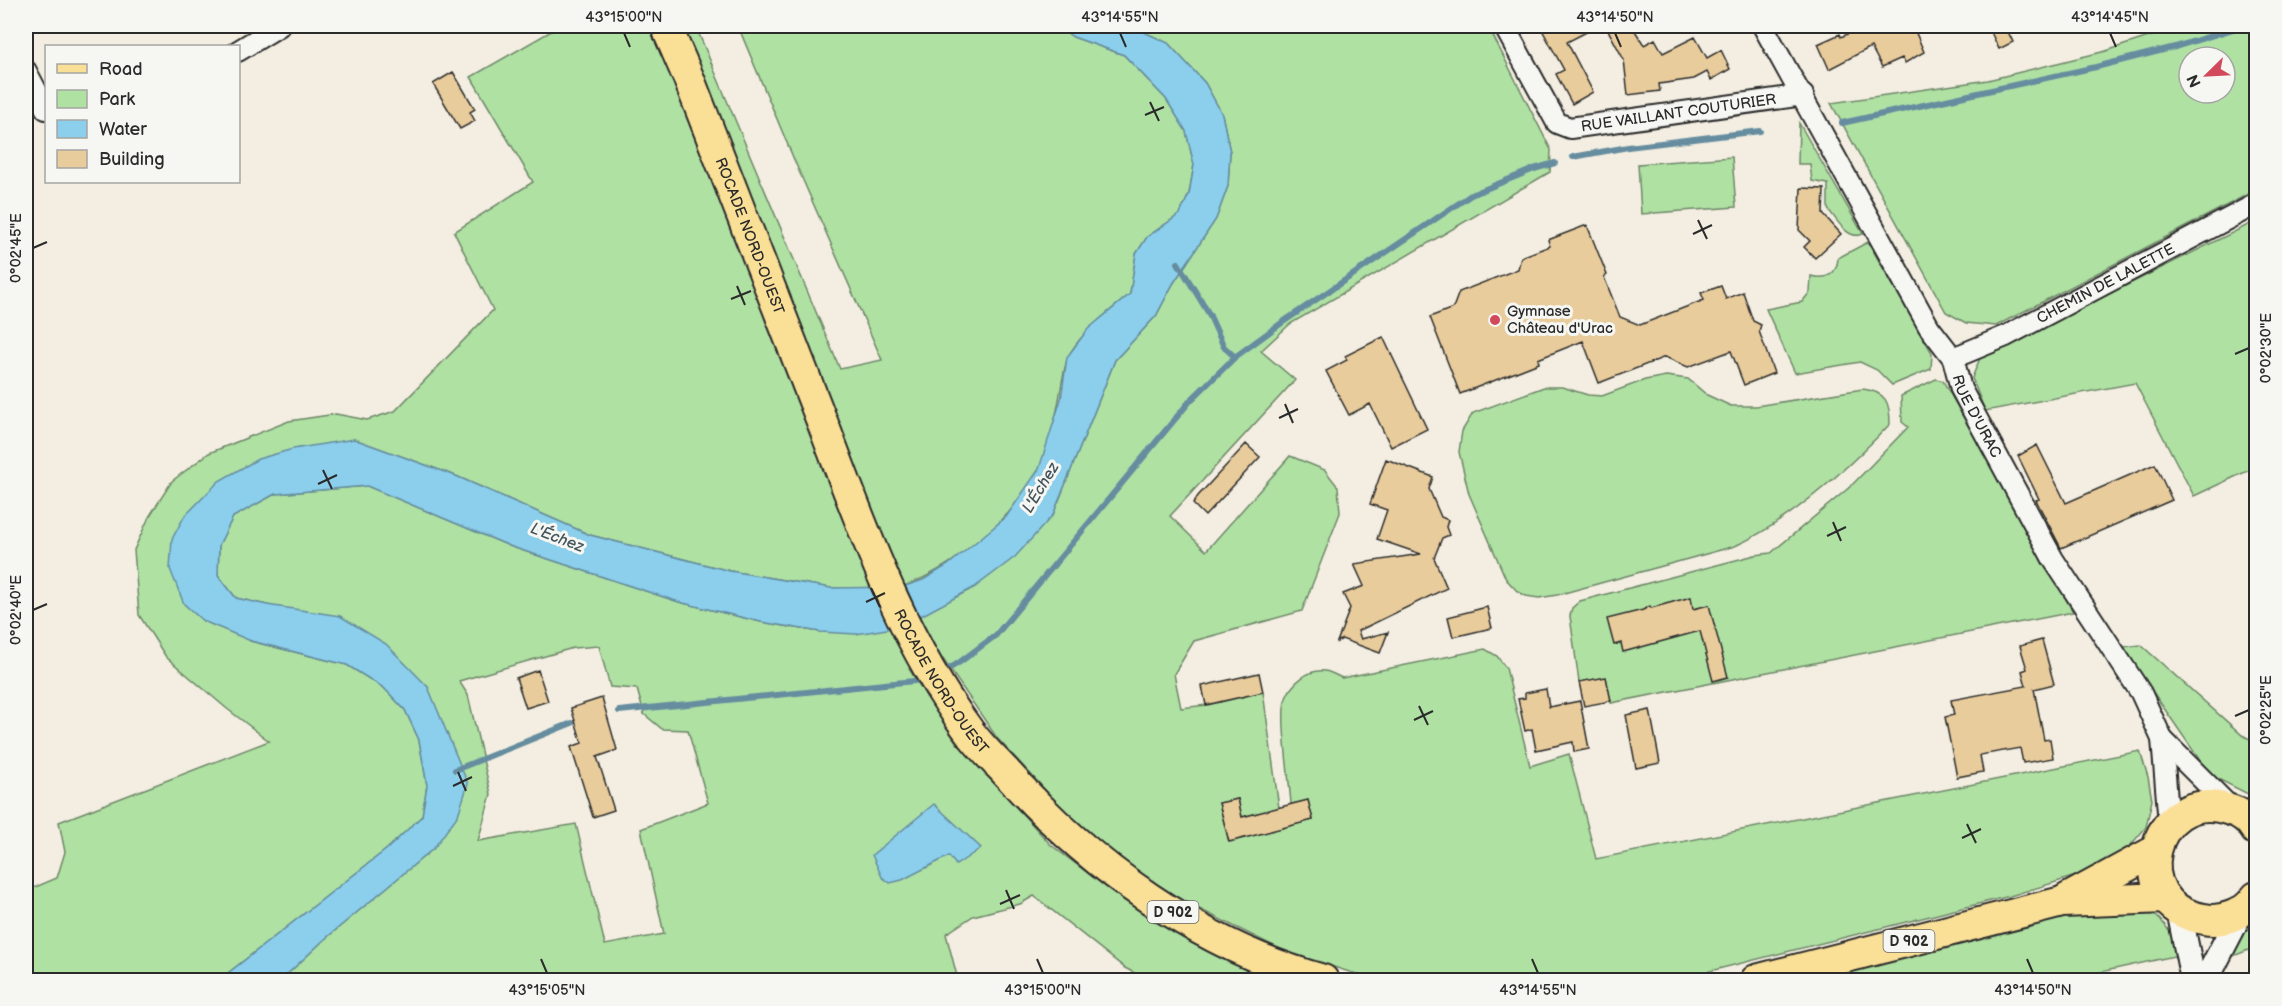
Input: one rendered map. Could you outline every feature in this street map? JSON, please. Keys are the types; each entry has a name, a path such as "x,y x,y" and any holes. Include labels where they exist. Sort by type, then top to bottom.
{"main road":[{"name":"ROCADE NORD-OUEST","path":"666,26 689,79 871,550 911,634 942,690 970,733 1058,827 1136,890 1216,938 1323,981"},
{"path":"2249,904 2226,918 2210,920 2194,918 2172,904 2158,884 2154,868 2155,852 2160,837 2169,824 2183,813 2200,807 2218,806 2250,823"},
{"name":"D 902","path":"1756,981 2062,902 2155,852"},
{"name":"D 902","path":"2062,902 2172,904"}],"street":[{"path":"240,50 279,26"},
{"name":"RUE VAILLANT COUTURIER","path":"1504,26 1557,123 1570,128 1803,95"},
{"name":"RUE D'URAC","path":"1763,26 1929,327 1953,358 1960,390 2053,559 2141,693 2162,739 2169,824"},
{"path":"26,71 45,107"},
{"name":"CHEMIN DE LALETTE","path":"1953,358 2006,336 2256,204"},
{"name":"RUE D'URAC","path":"2162,739 2250,823"},
{"path":"2172,904 2193,981"},
{"path":"2206,981 2249,904"}],"green space":[{"path":"560,26 648,26 674,81 873,588 831,588 730,571 590,535 456,476 354,439 184,517 250,641 347,665 384,688 405,710 419,740 427,785 422,816 387,849 219,980 26,980 26,891 57,878 65,852 59,822 269,741 166,657 139,615 134,550 149,517 172,481 209,453 289,421 336,414 367,420 395,411 493,310 454,232 533,182 471,77"},
{"path":"678,26 707,26 699,34 840,369 882,360 738,26 1058,26 1073,37 1124,55 1166,99 1186,131 1194,165 1189,194 1180,214 1147,237 1136,254 1130,294 1089,330 1069,355 1057,411 1039,470 1013,507 980,540 962,555 902,587"},
{"path":"1131,26 1488,26 1551,150 1550,172 1290,324 1263,349 1261,351 1295,380 1170,516 1206,551 1290,456 1325,470 1338,487 1340,513 1302,611 1194,641 1174,674 1181,708 1207,705 1263,692 1279,808 1242,817 1238,799 1219,803 1229,841 1313,820 1308,801 1291,804 1285,749 1284,706 1289,692 1301,678 1319,671 1342,678 1485,649 1497,656 1506,668 1530,766 1569,754 1596,859 2140,751 2152,800 2146,827 2115,864 2010,896 1674,980 1375,980 1286,952 1171,895 1090,838 997,738 943,659 909,669 956,742 1051,845 1106,887 1175,933 1235,963 1286,980 1148,980 1125,968 1034,896 1020,904 973,916 946,934 958,980 281,980 325,939 434,848 428,687 267,605 236,598 218,575 219,545 233,517 275,494 367,486 512,547 679,602 761,622 820,632 1053,515 1115,360 1156,316 1173,284 1216,219 1228,186 1230,152 1222,114 1205,83 1168,43","holes":["599,646 610,687 637,689 644,714 662,729 688,730 708,803 641,829 664,934 605,945 576,824 478,841 491,794 468,695 459,681 573,648"]},
{"path":"2182,26 2256,26 2256,190 1996,326 1966,323 1946,312 1831,103 1988,80 2106,51"},
{"path":"1799,123 1863,234 1852,235 1843,228 1828,209 1828,184 1812,181 1810,164 1798,164"},
{"path":"1732,157 1736,207 1641,214 1638,164"},
{"path":"2256,221 2256,467 2194,496 2135,383 1985,411 1972,378 1980,358"},
{"path":"1868,242 1932,353 1931,369 1892,385 1877,370 1860,362 1795,373 1766,309 1802,302 1810,292 1811,276 1830,275 1835,269 1838,258"},
{"path":"1666,376 1688,379 1707,395 1731,406 1756,406 1863,389 1871,390 1882,396 1888,404 1890,424 1856,458 1797,508 1777,523 1735,546 1557,595 1539,598 1526,596 1517,591 1506,579 1469,494 1459,452 1462,431 1473,413 1544,387 1562,387 1588,395 1602,396 1645,380"},
{"path":"1936,379 1943,381 2073,612 1611,703 1606,677 1579,682 1570,616 1572,608 1580,601 1755,555 1771,553 1851,486 1908,427 1902,422 1901,396"},
{"path":"2141,645 2242,735 2256,742 2256,798 2210,775 2122,647"},
{"path":"2150,911 2169,930 2179,955 2064,980 1813,980 2060,915"},
{"path":"2256,918 2256,947 2231,957 2249,926"}],"water":[{"name":"L'Échez","path":"1058,26 1131,26 1168,43 1205,83 1222,114 1230,152 1228,186 1216,219 1173,284 1156,316 1115,360 1053,515 1015,557 975,587 917,618 887,629 856,634 820,632 761,622 679,602 512,547 367,486 275,494 233,517 219,545 218,575 236,598 340,616 386,644 428,687 468,784 458,815 434,848 325,939 281,980 219,980 387,849 422,816 427,785 419,740 405,710 384,688 347,665 251,641 203,621 184,604 170,569 172,539 184,517 219,481 258,459 293,449 354,439 456,476 590,535 730,571 831,588 902,587 923,580 948,565 1006,517 1039,469 1061,399 1067,357 1088,329 1130,294 1136,254 1147,237 1180,214 1189,194 1194,165 1186,131 1166,99 1124,55 1073,37"},
{"path":"934,804 981,848 956,865 949,856 902,880 890,883 882,877 872,855"}],"building":[{"path":"1540,26 1598,26 1567,42 1593,92 1572,104 1556,74 1564,70"},
{"path":"1617,26 1632,26 1644,45 1655,39 1663,53 1695,37 1707,58 1721,50 1730,69 1711,80 1707,72 1694,79 1659,84 1660,91 1628,95 1624,60 1608,30"},
{"path":"1865,26 1913,26 1924,52 1905,63 1902,58 1882,67 1871,47 1829,69 1818,44"},
{"path":"1988,26 2005,26 2013,42 1999,49"},
{"path":"453,72 475,109 470,112 475,121 460,129 433,84"},
{"path":"1801,188 1824,189 1823,214 1841,234 1815,258 1804,247 1810,241 1799,230"},
{"path":"1587,225 1607,275 1604,277 1620,317 1640,325 1704,300 1701,293 1721,286 1726,299 1743,292 1753,321 1761,325 1759,331 1774,373 1744,385 1731,351 1688,367 1665,357 1599,383 1583,341 1538,359 1539,363 1460,394 1430,317 1453,308 1459,292 1518,269 1521,257 1550,246 1548,240"},
{"path":"1383,337 1427,429 1391,447 1370,404 1349,415 1326,371 1347,360 1345,356"},
{"path":"1246,444 1260,457 1205,516 1193,504"},
{"path":"2037,445 2066,503 2155,464 2172,500 2061,548 2036,500 2039,499 2018,456"},
{"path":"1386,459 1433,477 1429,489 1441,517 1448,520 1446,527 1449,535 1442,538 1434,558 1447,588 1358,631 1361,639 1388,632 1380,653 1342,639 1337,642 1350,608 1343,594 1364,586 1354,564 1421,554 1377,539 1387,510 1370,504"},
{"path":"1691,597 1693,609 1709,605 1728,677 1713,681 1700,631 1623,652 1621,643 1614,645 1607,619"},
{"path":"1487,607 1492,628 1453,637 1448,617"},
{"path":"2042,640 2054,684 2034,689 2044,740 2050,739 2053,758 2023,763 2020,748 1980,755 1983,772 1957,777 1945,717 1954,715 1951,700 2026,686 2022,671 2027,669 2020,646"},
{"path":"538,670 548,701 526,708 516,678"},
{"path":"1259,673 1263,692 1206,705 1202,686"},
{"path":"1606,677 1611,701 1584,706 1579,682"},
{"path":"1546,689 1549,707 1580,701 1589,749 1574,752 1573,742 1536,750 1532,729 1525,731 1518,699 1525,698 1525,693"},
{"path":"602,698 617,750 597,757 614,810 593,817 571,747 582,743 571,708"},
{"path":"1650,710 1660,763 1636,768 1626,715"},
{"path":"1238,799 1242,817 1308,800 1313,820 1229,842 1219,803"}],"waterway":[{"path":"1842,123 2096,67 2175,47 2243,26"},
{"path":"1573,157 1628,147 1760,131"},
{"path":"942,673 996,635 1190,401 1235,357 1471,195 1534,169 1555,163"},
{"path":"1178,263 1209,314 1224,347 1235,357"},
{"path":"619,711 924,680"},
{"path":"455,770 572,723"}],"place":[{"name":"Gymnase Château d'Urac","path":"1495,320"}]}
